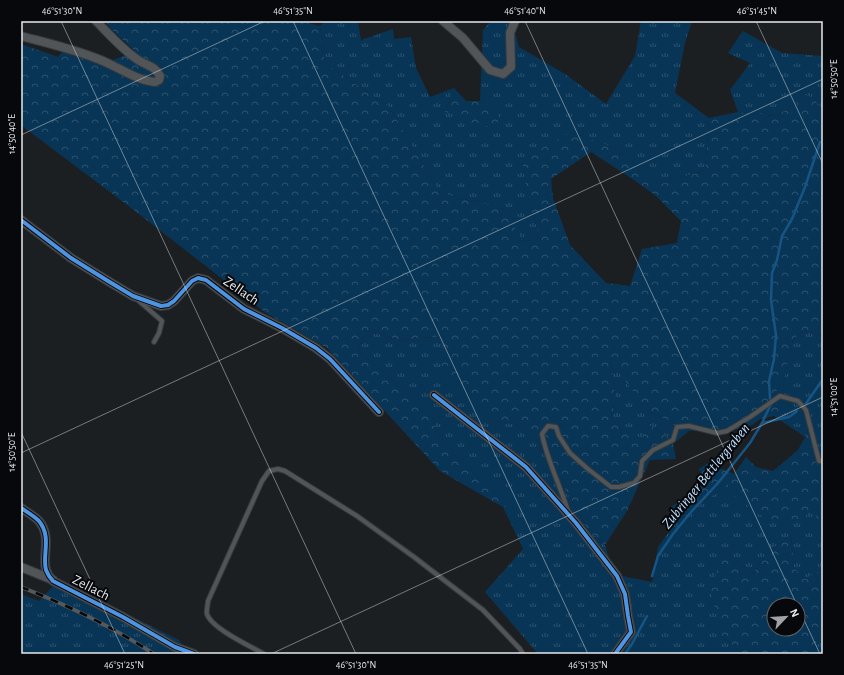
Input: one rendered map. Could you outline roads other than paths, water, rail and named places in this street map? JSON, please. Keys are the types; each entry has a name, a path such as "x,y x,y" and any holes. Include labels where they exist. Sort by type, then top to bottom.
{"street":[{"path":"21,36 87,54 103,60 138,78 155,82 159,80 160,76 154,68 138,60 96,21"},
{"path":"443,21 463,38 490,70 504,74 511,67 510,33 515,21"},
{"name":"Zellach","path":"21,220 71,258 133,296 161,306 168,305 174,301 192,281 198,278 206,280 244,309 282,328 316,348 330,359 379,412"},
{"path":"434,395 526,467 569,515 617,576 625,594 631,632 615,654"},
{"name":"Zellach","path":"21,508 38,521 45,534 46,569 48,575 53,581 123,617 175,647 194,654"},
{"path":"21,567 53,581"}],"lane":[{"path":"133,296 162,321 159,333 154,342"},
{"path":"569,515 545,448 542,434 548,426 556,427 559,436 570,453 588,470 611,487 619,487 634,483 640,476 642,461 653,450 673,440 677,427 689,426 717,433 727,431 780,396 798,401 806,410 819,461 823,460"},
{"path":"264,654 224,631 211,621 207,613 208,601 262,482 269,471 278,469 285,471 357,516 414,557 483,610 523,654"}],"waterway":[{"path":"770,399 769,381 774,359 776,335 771,300 772,273 777,260 782,236 792,219 805,187 820,142"},
{"name":"Zubringer Bettlergraben","path":"805,405 823,379"},
{"path":"762,423 771,404"},
{"name":"Zubringer Bettlergraben","path":"652,576 658,556 673,534 718,483 750,443 762,423 789,417 797,411"},
{"name":"Zubringer Bettlergraben","path":"625,654 647,616"}],"railway":[{"path":"21,587 89,617 154,654"}]}
